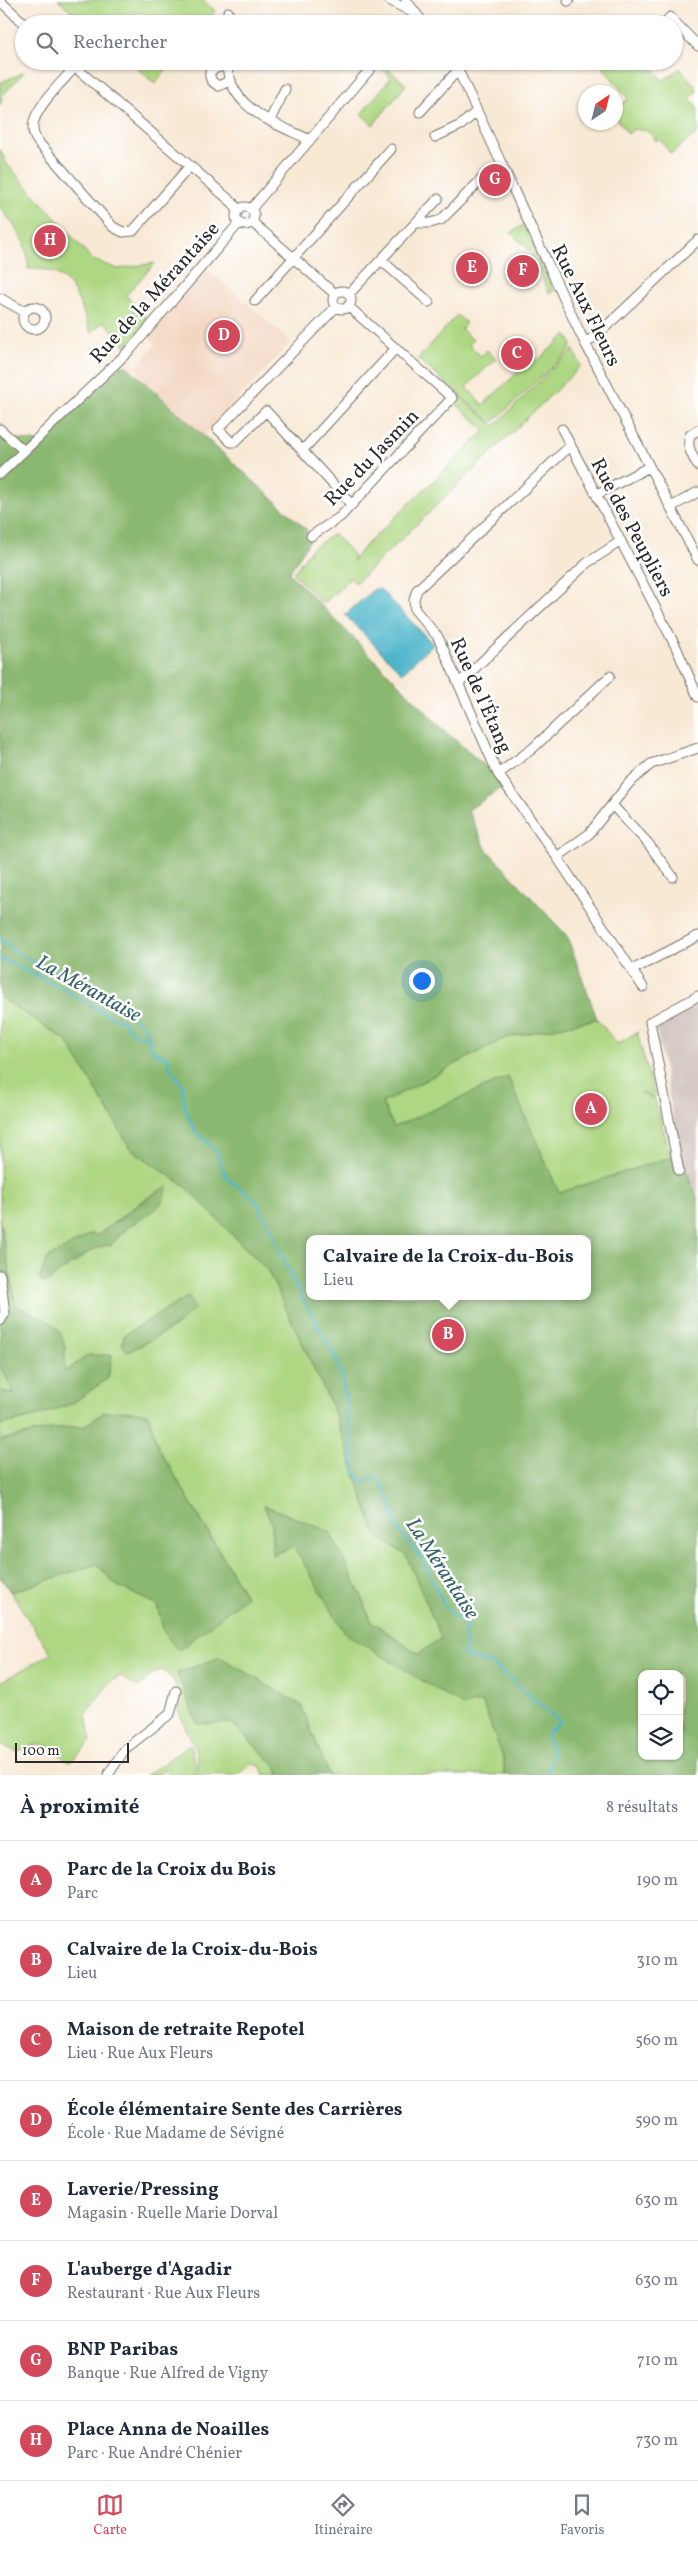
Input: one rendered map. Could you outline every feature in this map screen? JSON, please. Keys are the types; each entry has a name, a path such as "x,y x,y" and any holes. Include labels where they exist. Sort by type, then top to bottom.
{"street":[{"path":"389,0 402,3 417,15"},
{"path":"1,5 15,16"},
{"path":"683,30 698,46"},
{"path":"67,70 36,114 32,127 34,134 38,142 114,227 123,232 133,231 190,166"},
{"path":"78,70 233,203 238,210"},
{"path":"214,70 210,77 213,83 219,86 230,80"},
{"path":"228,70 237,95 254,112 310,140"},
{"path":"335,294 252,222 254,214 251,209 370,70"},
{"path":"420,112 458,70"},
{"name":"Rue Aux Fleurs","path":"458,70 585,343 698,560"},
{"path":"270,120 285,89"},
{"path":"435,137 461,124 477,111"},
{"path":"255,301 391,149"},
{"path":"416,222 430,223 441,220 484,177 503,168"},
{"path":"349,294 438,199"},
{"name":"Rue de la Mérantaise","path":"239,223 236,216 238,210 243,208 251,209"},
{"name":"Rue de la Mérantaise","path":"239,223 247,225 252,222"},
{"name":"Rue de la Mérantaise","path":"0,474 131,349 239,223"},
{"path":"585,343 597,335 698,240"},
{"path":"381,260 429,302"},
{"path":"343,291 349,294 351,300 348,306 342,309 336,307 333,301 335,294 343,291"},
{"path":"0,298 25,312"},
{"path":"302,451 396,348 348,306"},
{"path":"336,307 252,392 218,428 218,431 230,442 235,442 266,411 351,504"},
{"name":"Rue du Jasmin","path":"311,536 340,517 452,398 396,348"},
{"name":"Rue des Peupliers","path":"562,428 676,647 698,697"},
{"path":"0,429 26,448"},
{"path":"698,430 690,435 688,441 688,447 698,466"},
{"name":"Rue de l'Étang","path":"570,446 417,590 414,599 415,610 438,637 498,774 557,856 643,987"},
{"path":"597,494 649,467"},
{"path":"671,508 698,492"},
{"path":"459,683 587,563 621,541"},
{"path":"498,774 532,749 610,676"},
{"path":"557,856 589,834 629,783 651,764 698,748"},
{"path":"612,805 647,842 673,876"},
{"path":"632,970 698,936"},
{"path":"679,1171 650,1022 698,996"},
{"path":"0,1276 5,1313 0,1321"},
{"path":"108,1775 125,1749 170,1714 176,1691"}],"shaded area":[{"path":"206,268 291,342 203,437 127,361 136,366 156,344 149,337"},
{"path":"698,1002 698,1201 680,1154 656,1026"}],"green space":[{"path":"58,0 203,0 215,11 212,15 76,15"},
{"path":"139,70 166,70 155,84"},
{"path":"383,70 390,70 406,85 373,125 361,114 391,78"},
{"path":"605,70 655,70 663,81 677,70 682,70 698,90 689,98 698,109 698,132 671,154 659,139 656,141 648,131 634,129 628,134 623,127 623,103 628,99 623,93 623,85 617,85"},
{"path":"24,72 3,95 0,106 0,83"},
{"path":"0,149 7,164 93,260 118,269 155,263 126,295 149,321 126,346 104,321 91,333 77,297 64,279 55,273 43,269 28,269 24,243 0,208"},
{"path":"523,225 554,291 549,293 536,264 529,258 533,254 511,233"},
{"path":"457,315 466,323 461,329 473,340 469,345 481,356 487,350 496,359 466,387 483,405 533,358 537,361 567,334 572,345 566,354 492,423 418,359"},
{"path":"573,349 581,366 356,583 349,577 348,581 323,604 293,573 312,548 334,534 353,554 353,561 361,550 484,432 484,429 455,403 460,397 494,426"},
{"path":"121,366 127,366 306,529 310,540 289,573 447,733 494,774 504,786 468,810 486,849 567,936 597,1019 505,1038 382,1103 394,1127 508,1077 559,1193 680,1154 698,1201 698,1775 504,1775 504,1760 482,1702 463,1706 345,1633 294,1547 272,1555 272,1524 264,1505 330,1532 361,1595 371,1621 418,1654 441,1638 406,1555 376,1536 334,1411 268,1271 185,1186 131,1149 67,1041 0,997 0,437 40,442"},
{"path":"0,997 67,1041 131,1149 185,1186 268,1271 334,1411 376,1536 406,1555 442,1638 418,1654 371,1621 361,1595 264,1506 272,1524 272,1555 294,1546 345,1633 482,1702 504,1760 504,1775 329,1775 301,1705 231,1723 276,1766 279,1775 265,1775 260,1766 251,1763 238,1775 197,1775 197,1757 177,1706 176,1686 171,1677 162,1670 151,1675 140,1686 131,1684 121,1676 111,1681 86,1714 91,1742 70,1762 45,1745 31,1746 17,1752 0,1744 0,1682 51,1654 0,1576 11,1592 97,1564 116,1585 157,1605 164,1632 246,1596 158,1447 148,1413 104,1412 85,1426 52,1429 0,1440 0,1425 38,1416 73,1403 108,1378 112,1356 64,1373 65,1345 45,1319 16,1306 0,1222","holes":["168,1186 111,1245 96,1248 75,1263 48,1258 91,1234 98,1235 140,1202","189,1296 179,1324 129,1352 125,1335"]},
{"path":"597,1019 617,1044 637,1032 655,1098 639,1092 655,1100 671,1157 559,1193 508,1077 394,1127 382,1103 505,1038"},
{"path":"168,1186 159,1206 128,1227 111,1245 103,1246 86,1254 45,1283 39,1279 47,1258 91,1234 98,1235 141,1203"},
{"path":"0,1222 16,1306 42,1317 57,1328 64,1344 65,1372 88,1355 112,1355 108,1378 73,1403 38,1416 0,1425 0,1391 14,1393 0,1365"},
{"path":"189,1296 194,1309 179,1324 128,1352 122,1345 124,1335"},
{"path":"0,1365 14,1393 0,1391"},
{"path":"104,1412 148,1413 158,1447 246,1597 178,1651 164,1632 157,1605 116,1585 97,1564 11,1592 0,1576 0,1440 52,1429 85,1426"},
{"path":"220,1657 301,1705 329,1775 279,1775 276,1765 231,1723 197,1724 177,1673"},
{"path":"190,1745 196,1767 194,1775 170,1775 165,1769 158,1775 146,1775"}],"water":[{"path":"374,589 380,589 433,644 402,673 345,615"}],"waterway":[{"path":"0,938 14,951 69,980 75,976 97,985 111,1005 123,1010 147,1029 148,1037"},
{"name":"La Mérantaise","path":"0,958 60,987 113,1018 122,1020 133,1032 148,1037 153,1051 168,1058 170,1068 183,1086 185,1107 195,1131 216,1151 227,1178 256,1201 269,1225 294,1283 331,1348 342,1375 355,1472 364,1482 378,1476 390,1500 397,1528 422,1559 445,1607 469,1628 463,1635 466,1644 464,1656 492,1664 560,1722 546,1734 553,1753 547,1775"}],"place":[{"name":"BNP Paribas","path":"495,180"},
{"name":"Place Anna de Noailles","path":"50,241"},
{"name":"Laverie/Pressing","path":"472,268"},
{"name":"L'auberge d'Agadir","path":"523,271"},
{"name":"École élémentaire Sente des Carrières","path":"224,336"},
{"name":"Maison de retraite Repotel","path":"517,354"},
{"name":"Parc de la Croix du Bois","path":"591,1109"},
{"name":"Calvaire de la Croix-du-Bois","path":"448,1335"}]}
